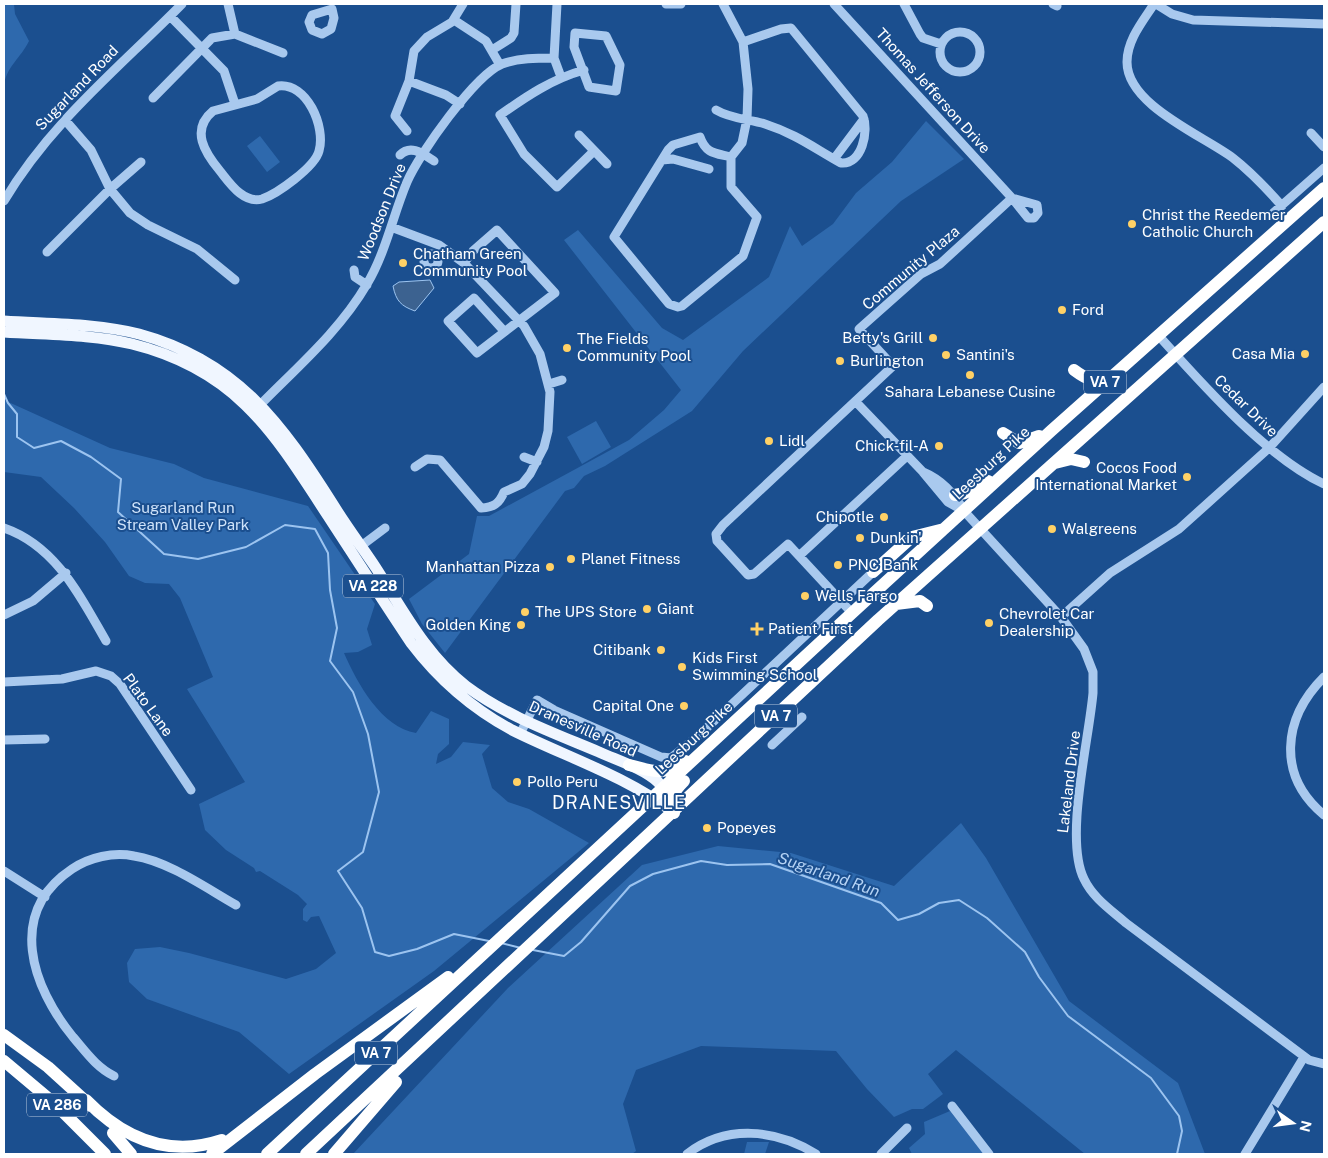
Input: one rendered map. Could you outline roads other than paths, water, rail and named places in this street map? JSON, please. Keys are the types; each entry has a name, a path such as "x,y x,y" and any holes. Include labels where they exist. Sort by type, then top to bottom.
{"highway":[{"name":"Leesburg Pike","path":"267,1154 512,926 664,789 852,612 1112,376 1324,188"},
{"name":"VA 7","path":"306,1154 674,813 896,604 1324,222"},
{"path":"1078,407 1083,391 1074,370 1094,381 1112,376"},
{"path":"1003,434 1014,441 1022,443 1052,430"},
{"path":"1054,463 1071,459 1084,462 1075,445"},
{"path":"955,495 977,488 1010,468"},
{"path":"873,572 912,537 944,529"},
{"path":"896,604 920,601 927,606"},
{"path":"674,813 671,800 673,792 770,698 804,658"},
{"path":"629,765 657,772 667,772 716,740"},
{"path":"212,1154 272,1106 400,1010 485,951"},
{"path":"334,1154 381,1098 489,984"},
{"name":"VA 286","path":"4,1035 48,1067 86,1100 131,1154"},
{"name":"VA 286","path":"4,1061 68,1116 105,1154"},
{"path":"86,1100 111,1126 130,1140 151,1149 172,1153 190,1152 208,1147 272,1106"},
{"path":"68,1116 93,1154"}],"main road":[{"name":"Dranesville Road","path":"4,321 97,327 148,337 198,358 228,377 297,449 414,629 444,666 466,686 491,703 629,765 652,778 664,789 674,813"},
{"name":"Dranesville Road","path":"4,332 105,339 146,348 179,361 207,376 257,408 387,607 432,671 466,701 520,734 654,798 674,813"}],"street":[{"name":"Sugarland Road","path":"4,201 30,159 65,120 182,4"},
{"path":"228,4 235,34"},
{"path":"407,132 395,116 409,81 414,51 420,43 454,20 463,4"},
{"path":"492,50 514,34 516,4"},
{"path":"557,4 554,58 561,77"},
{"path":"666,4 680,4"},
{"path":"723,4 743,42 748,89 747,119 742,143 731,157 731,186 755,213 757,223 740,260 678,307 669,304 614,237 662,160 673,146 700,137 707,151 715,155 731,157"},
{"name":"Thomas Jefferson Drive","path":"834,4 1012,198"},
{"path":"904,4 923,38 941,44"},
{"path":"1282,206 1239,163 1148,102 1136,88 1128,68 1129,48 1155,4 1172,14 1193,20 1324,24"},
{"path":"170,16 224,71 235,104"},
{"path":"454,20 486,41 500,65"},
{"path":"716,110 723,114 747,119 804,140 845,164 860,151 864,142 864,119 791,28 789,27 743,42"},
{"path":"956,32 964,32 976,40 981,52 979,59 971,70 963,73 950,70 940,58 941,44 948,36 956,32"},
{"path":"575,33 606,36 620,65 616,91 589,87 584,70 574,47 575,33"},
{"path":"153,98 200,47 212,38 235,34 283,52"},
{"name":"Woodson Drive","path":"257,408 309,357 367,285 407,182 422,153 460,104 500,65 519,59 554,58"},
{"path":"584,70 561,77 529,94 500,114 524,154 557,187 594,151"},
{"path":"409,81 446,95 460,104"},
{"path":"278,86 289,86 310,104 317,122 321,142 317,157 302,172 275,192 263,198 252,198 233,188 203,148 201,127 207,116 212,111 235,104 257,99 278,86"},
{"path":"834,159 864,119"},
{"path":"65,120 90,150 110,189 121,204 138,219 197,249 235,280"},
{"path":"1311,133 1324,147"},
{"path":"579,135 607,164"},
{"path":"400,155 408,149 422,153 434,161"},
{"path":"662,160 673,159 705,168 715,155"},
{"path":"47,252 110,189 141,162"},
{"path":"1273,213 1324,168"},
{"name":"Community Plaza","path":"852,612 788,544 754,574 748,575 717,541 716,534 723,525 893,366 859,329 921,274 940,264 1012,198"},
{"path":"391,226 439,245 464,263 518,321 535,344 548,384 550,405 548,431 537,462 522,484 504,492 500,502 491,508 481,508 440,460 426,459 415,467"},
{"path":"464,263 497,230 555,293 477,353 448,321 474,298 504,331"},
{"path":"435,255 439,245"},
{"path":"354,270 355,277 367,285"},
{"name":"Cedar Drive","path":"1158,335 1269,448 1297,469 1324,484"},
{"path":"548,384 562,380"},
{"path":"1061,617 1110,573 1179,529 1269,448 1324,387"},
{"path":"856,402 923,472 948,502 964,511"},
{"path":"799,556 907,456"},
{"path":"524,457 537,462"},
{"path":"923,472 936,477 955,495 964,511"},
{"name":"Lakeland Drive","path":"964,511 1061,617 1087,654 1093,672 1092,709 1075,832 1077,857 1085,882 1104,905 1126,923 1304,1057"},
{"path":"4,528 23,534 66,572 106,641"},
{"path":"361,546 385,528"},
{"path":"4,615 33,601 66,572"},
{"path":"520,734 537,700 570,718 661,757 670,758 678,754 873,572"},
{"name":"Plato Lane","path":"4,682 62,679 92,672 110,676 120,684 191,790"},
{"path":"1324,677 1309,694 1300,710 1293,728 1291,748 1292,766 1298,784 1310,802 1324,815"},
{"path":"718,717 729,728"},
{"path":"772,745 802,718"},
{"path":"770,723 782,736"},
{"path":"4,740 45,739"},
{"path":"114,1076 96,1064 61,1022 39,983 31,944 35,920 45,897 58,880 76,867 96,858 124,855 159,863 236,905"},
{"path":"4,871 45,897"},
{"path":"1245,1154 1304,1057 1324,1064"},
{"path":"952,1106 989,1154"},
{"path":"881,1154 907,1128"},
{"path":"686,1154 714,1140 748,1133 789,1140 816,1154"}],"waterway":[{"name":"Sugarland Run","path":"4,394 8,403 17,414 17,437 34,448 61,441 91,457 121,479 118,512 164,554 198,559 246,547 285,525 315,529 328,553 330,590 337,628 330,661 353,692 368,734 379,792 363,852 338,871 362,908 375,952 389,956 417,949 454,934 489,941"},
{"name":"Sugarland Run","path":"533,950 564,956 581,942 630,886 653,874 701,861 727,865 770,864 881,903 898,920 919,914 939,903 959,900 987,918 1025,952 1039,977 1068,1016 1151,1078 1179,1116 1182,1131 1177,1154"},
{"name":"Sugarland Run","path":"501,943 521,948"}],"place":[{"name":"Christ the Reedemer Catholic Church","path":"1132,224"},
{"name":"Chatham Green Community Pool","path":"403,263"},
{"name":"Ford","path":"1062,310"},
{"name":"Betty's Grill","path":"933,338"},
{"name":"The Fields Community Pool","path":"567,348"},
{"name":"Casa Mia","path":"1305,354"},
{"name":"Santini's","path":"946,355"},
{"name":"Burlington","path":"840,361"},
{"name":"Sahara Lebanese Cusine","path":"970,375"},
{"name":"Lidl","path":"769,441"},
{"name":"Chick-fil-A","path":"939,446"},
{"name":"Cocos Food International Market","path":"1187,477"},
{"name":"Chipotle","path":"884,517"},
{"name":"Walgreens","path":"1052,529"},
{"name":"Dunkin'","path":"860,538"},
{"name":"Planet Fitness","path":"571,559"},
{"name":"PNC Bank","path":"838,565"},
{"name":"Manhattan Pizza","path":"550,567"},
{"name":"Wells Fargo","path":"805,596"},
{"name":"Giant","path":"647,609"},
{"name":"The UPS Store","path":"525,612"},
{"name":"Chevrolet Car Dealership","path":"989,623"},
{"name":"Golden King","path":"521,625"},
{"name":"Patient First","path":"757,629"},
{"name":"Citibank","path":"661,650"},
{"name":"Kids First Swimming School","path":"682,667"},
{"name":"Capital One","path":"684,706"},
{"name":"Pollo Peru","path":"517,782"},
{"name":"Popeyes","path":"707,828"}],"district":[{"name":"DRANESVILLE","path":"619,803"}],"park label":[{"name":"Sugarland Run Stream Valley Park","path":"183,516"}]}
